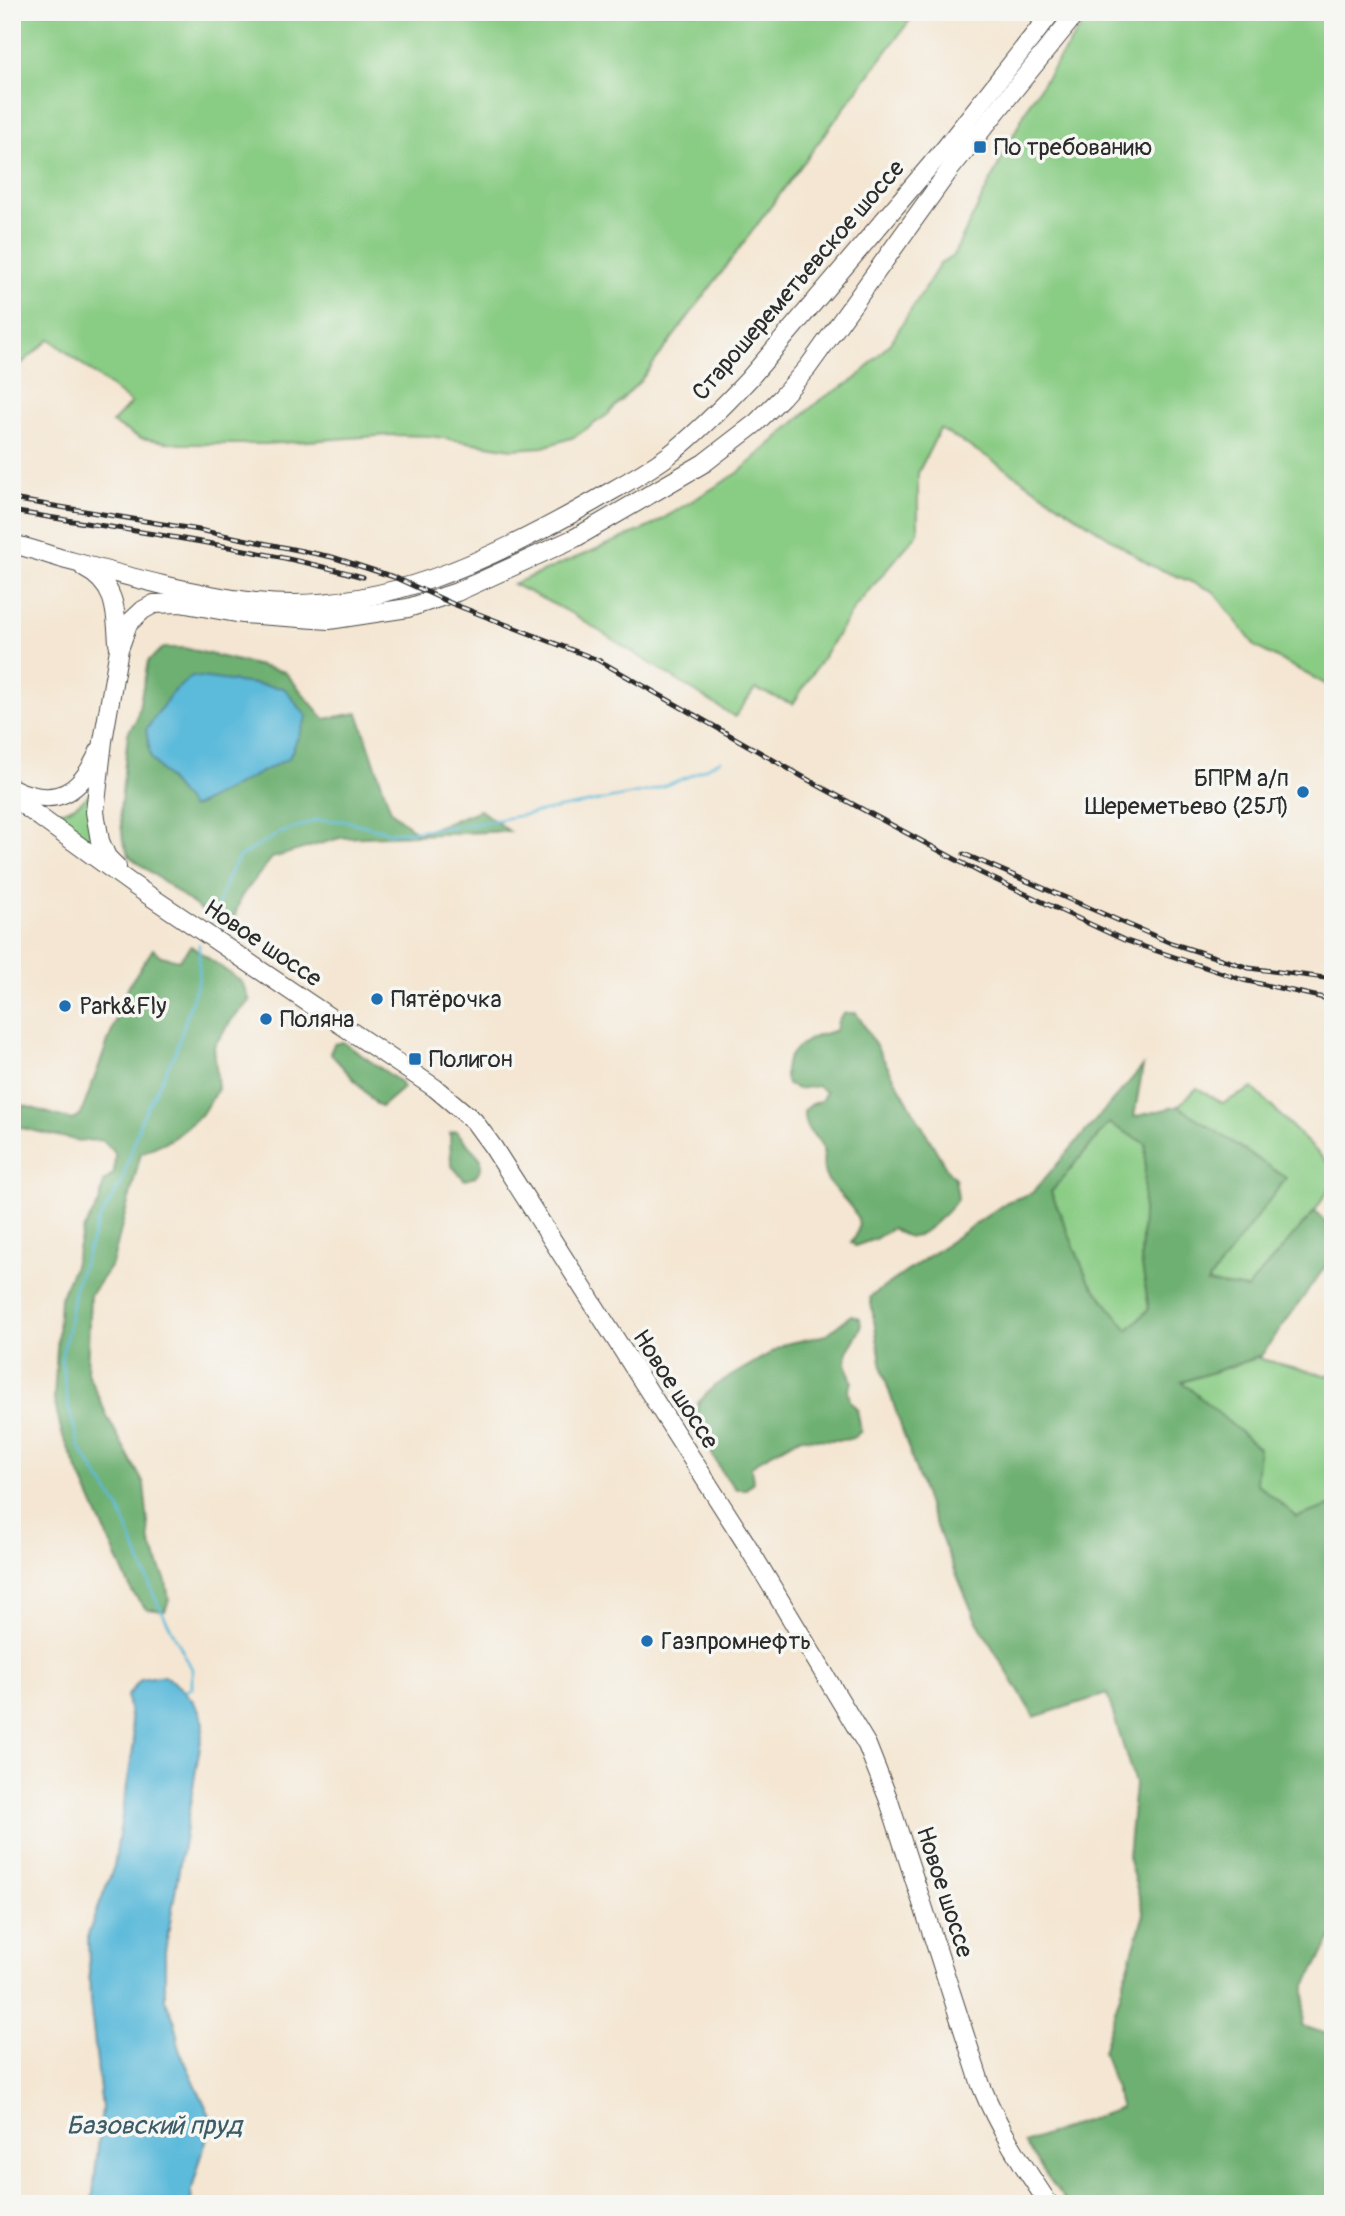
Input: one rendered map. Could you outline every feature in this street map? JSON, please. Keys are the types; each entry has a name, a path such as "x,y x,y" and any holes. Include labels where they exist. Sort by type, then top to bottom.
{"main road":[{"name":"Старошереметьевское шоссе","path":"12,544 177,588 257,602 302,603 342,600 430,581 528,538 629,482 666,457 721,410 946,147 1052,12"},
{"name":"Старошереметьевское шоссе","path":"119,649 128,624 154,604 180,603 242,614 329,620 408,608 457,592 575,538 704,463 756,423 808,367 951,168 1077,12"},
{"path":"62,558 95,575 109,589 116,615 119,649 103,741 95,812 100,841 107,857 132,884"},
{"path":"12,788 34,796 51,798 65,794 86,774 103,741"},
{"name":"Новое шоссе","path":"12,797 132,884 435,1087 474,1121 745,1542 867,1745 888,1798 981,2085 1000,2129 1049,2204"}],"green space":[{"path":"12,12 916,12 641,380 607,415 574,437 543,447 512,449 430,436 391,435 266,444 180,444 140,438 112,423 131,403 50,339 21,364 12,358"},
{"path":"1091,12 1333,12 1333,688 1256,647 1213,591 1150,565 989,458 940,429 918,473 918,533 855,607 793,704 755,689 735,717 571,613 513,584 649,527 738,473 821,399 856,379 891,342 940,264 953,256 1030,102"},
{"path":"163,648 184,648 285,672 324,719 358,713 391,811 418,834 480,810 509,831 340,838 272,858 241,897 231,927 204,912 129,856 123,841 120,812 128,733 137,718 148,661"},
{"path":"90,794 94,846 42,811 58,812 69,809"},
{"path":"191,946 242,982 250,1001 233,1018 214,1046 218,1089 201,1115 172,1139 141,1153 112,1264 90,1295 87,1372 109,1420 144,1484 150,1543 166,1581 169,1600 165,1611 146,1609 132,1592 62,1434 54,1399 60,1298 73,1269 83,1230 99,1203 104,1182 114,1173 115,1153 102,1140 80,1141 12,1126 12,1102 72,1120 81,1114 129,985 153,949 161,956 179,960"},
{"path":"845,1013 856,1013 862,1022 948,1171 955,1178 958,1198 937,1221 917,1236 906,1236 892,1228 875,1239 855,1246 851,1242 859,1224 856,1215 826,1177 823,1149 804,1119 804,1111 821,1101 826,1092 817,1086 797,1089 787,1084 786,1064 792,1053 811,1038 836,1030 838,1021"},
{"path":"343,1042 400,1082 403,1088 381,1107 376,1104 330,1053 334,1044"},
{"path":"1143,1066 1134,1117 1178,1106 1286,1178 1207,1283 1247,1289 1315,1211 1333,1230 1333,1256 1261,1356 1182,1382 1259,1448 1256,1483 1297,1517 1333,1505 1333,1935 1305,1987 1303,2026 1333,2036 1333,2204 1067,2204 1024,2143 1121,2108 1103,2051 1144,1914 1128,1857 1135,1784 1107,1694 1034,1717 975,1618 929,1509 883,1373 870,1297 1007,1202 1032,1193","holes":["1109,1123 1146,1144 1141,1259 1149,1309 1128,1330 1088,1280 1051,1192"]},
{"path":"1197,1088 1223,1103 1253,1088 1333,1168 1333,1183 1315,1211 1247,1289 1207,1283 1285,1178 1178,1106"},
{"path":"1109,1123 1147,1144 1141,1259 1149,1309 1128,1330 1088,1280 1051,1192"},
{"path":"456,1131 481,1159 481,1168 475,1177 465,1180 451,1165 450,1133"},
{"path":"851,1315 860,1318 861,1328 847,1352 846,1363 852,1382 848,1391 850,1401 857,1409 861,1431 842,1440 801,1437 759,1460 751,1467 753,1482 746,1489 736,1489 723,1474 695,1423 698,1403 714,1386 786,1344 826,1335"},
{"path":"1257,1358 1328,1376 1333,1370 1333,1505 1297,1517 1256,1483 1182,1382"}],"water":[{"path":"192,676 284,688 307,717 289,758 192,808 151,758 146,730 171,694"},
{"name":"Базовский пруд","path":"164,1675 188,1696 197,1707 204,1723 165,1951 165,1999 175,2022 179,2049 212,2120 192,2189 191,2204 92,2204 102,2108 90,2001 88,1934 114,1866 134,1743 127,1696 141,1679"}],"waterway":[{"path":"211,924 229,874 239,857 280,833 317,820 346,821 393,833 476,824 650,791 690,776 721,760"},
{"path":"185,1691 192,1688 192,1669 155,1598 119,1508 80,1449 68,1404 61,1358 74,1290 98,1222 122,1182 141,1120 175,1053 199,978 199,944"}],"railway":[{"path":"12,499 199,530 332,557 394,577 453,604 598,660 819,786 981,873 1124,940 1243,980 1333,1000"},
{"path":"12,511 277,556 363,577"},
{"path":"964,854 1171,943 1249,968 1333,979"}],"place":[{"name":"По требованию","path":"980,147"},
{"name":"БПРМ а/п Шереметьево (25Л)","path":"1303,792"},
{"name":"Пятёрочка","path":"377,999"},
{"name":"Park&Fly","path":"65,1006"},
{"name":"Поляна","path":"266,1019"},
{"name":"Полигон","path":"415,1059"},
{"name":"Газпромнефть","path":"647,1641"}]}
